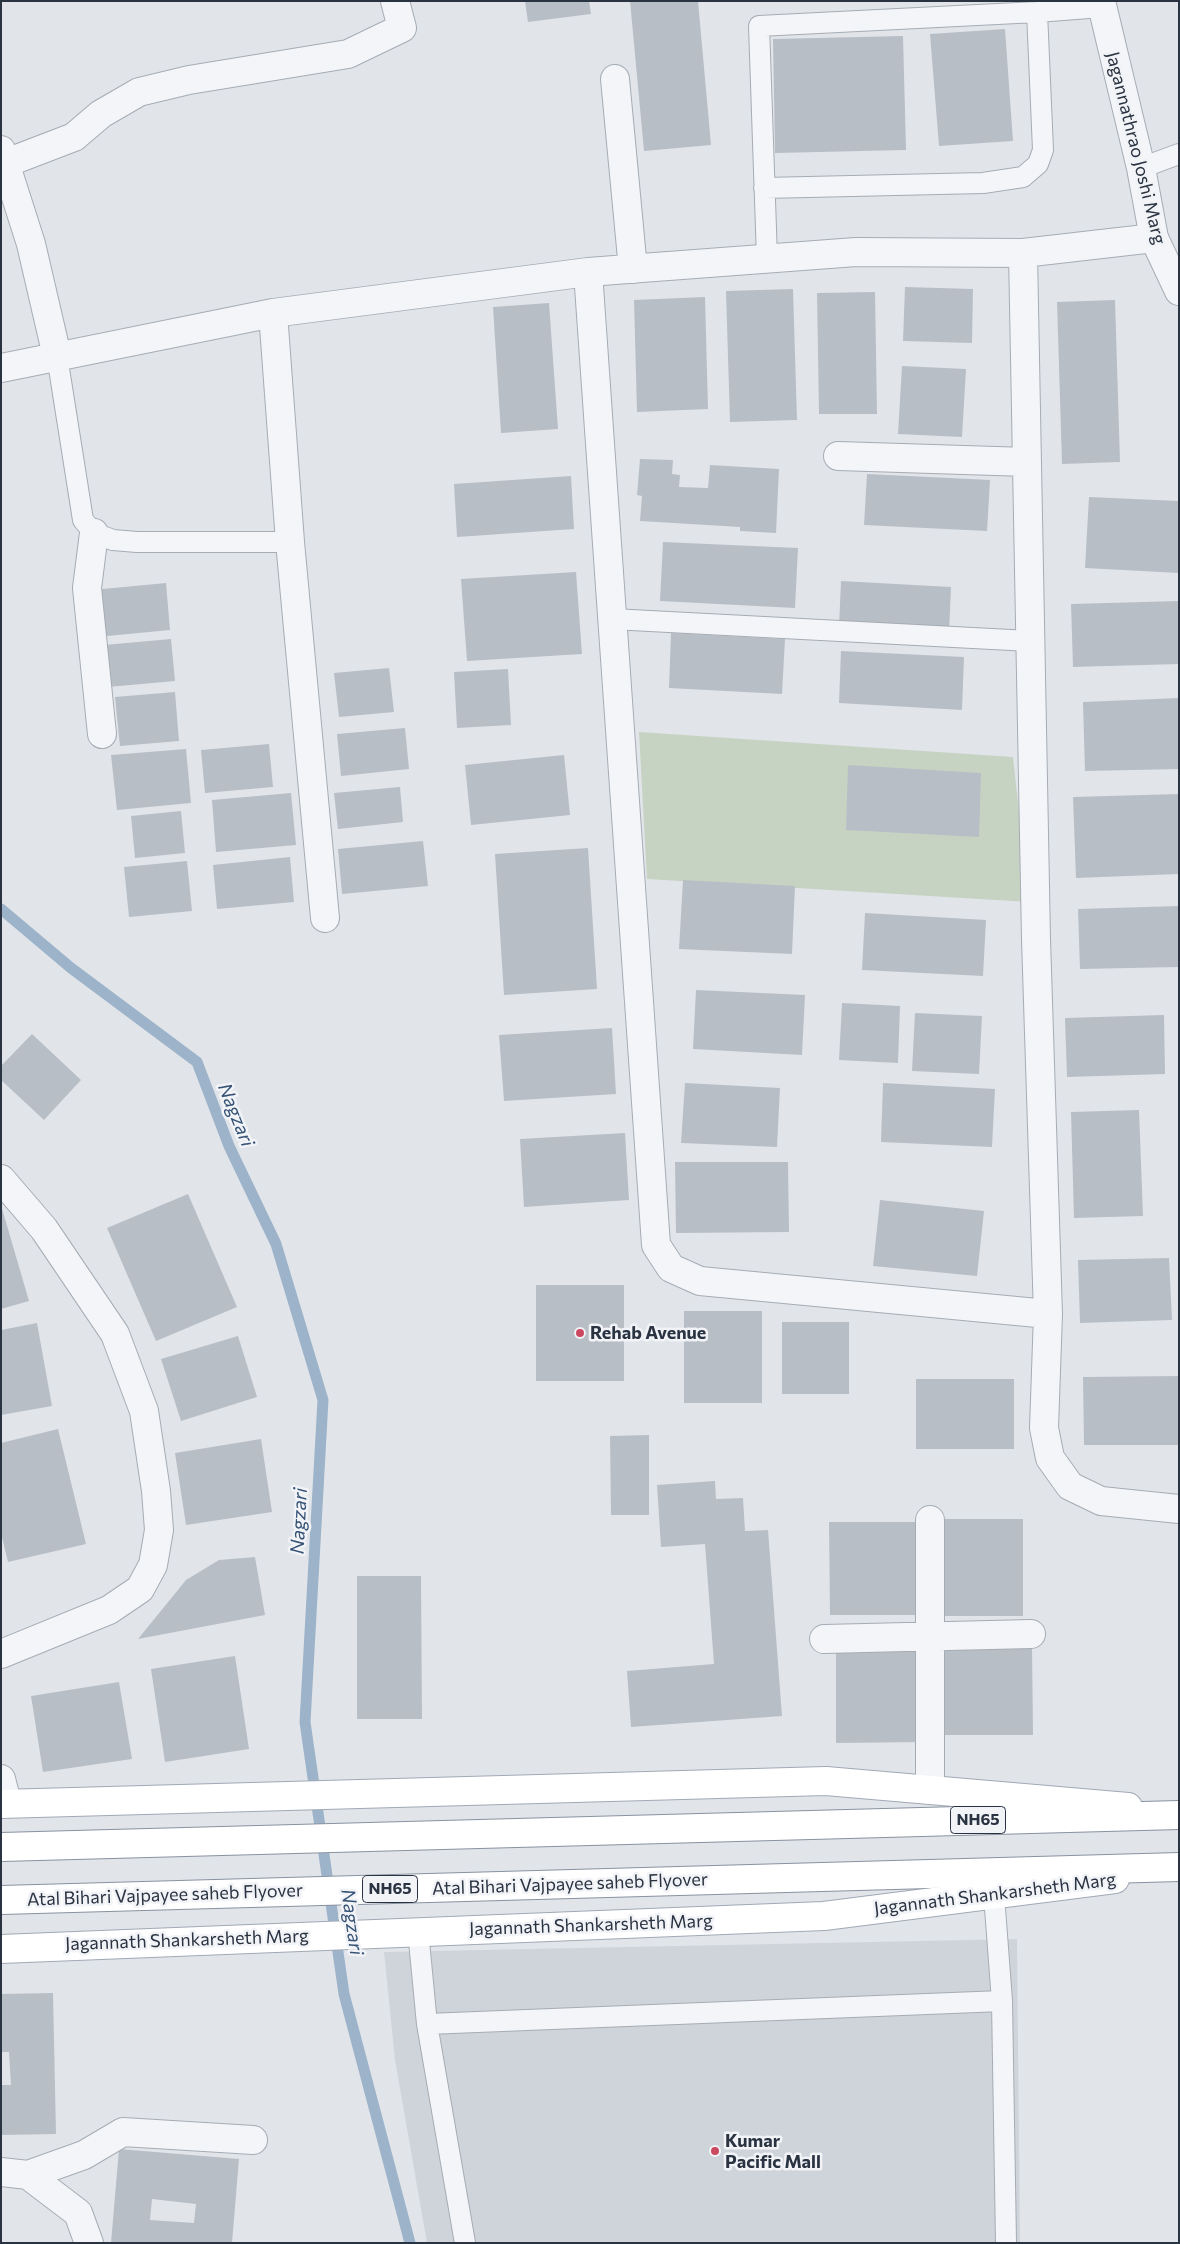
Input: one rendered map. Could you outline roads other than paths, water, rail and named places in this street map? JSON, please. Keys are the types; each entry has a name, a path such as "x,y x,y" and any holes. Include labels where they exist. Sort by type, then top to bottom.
{"main road":[{"path":"3,1795 276,1796 826,1781 1179,1813"},
{"name":"NH65","path":"1,1847 1179,1813"},
{"name":"Jagannath Shankarsheth Marg","path":"779,1879 1179,1869"},
{"name":"Jagannath Shankarsheth Marg","path":"1,1949 824,1916 1179,1869"},
{"name":"Atal Bihari Vajpayee saheb Flyover","path":"1,1900 779,1879"}],"street":[{"path":"57,356 31,244 3,160 74,137 101,114 139,92 189,80 348,54 402,28 395,1"},
{"name":"Jagannathrao Joshi Marg","path":"1101,4 1141,168 1154,238 1179,292"},
{"path":"614,80 633,269"},
{"path":"1,368 273,313 588,272 856,252 1023,253 1154,238"},
{"path":"1023,253 1036,939 1048,1314 1044,1428 1050,1458 1070,1486 1101,1501 1179,1509"},
{"path":"588,272 656,1245 671,1268 700,1281 1048,1314"},
{"path":"273,313 290,542 325,918"},
{"path":"838,456 1027,462"},
{"path":"94,533 87,588 102,734"},
{"path":"1,1179 44,1229 115,1334 144,1411 156,1491 159,1530 153,1565 140,1589 110,1610 1,1654"},
{"path":"930,1520 930,1790"},
{"path":"824,1638 1031,1634"},
{"path":"1,2172 28,2175 84,2155 123,2132 253,2140"},
{"path":"28,2175 78,2213 89,2243"}],"lane":[{"path":"767,258 759,26 1037,12 1101,4"},
{"path":"764,188 983,184 1023,177 1038,164 1043,150 1037,12"},
{"path":"1141,168 1179,154"},
{"path":"57,356 83,520 94,533 113,540 137,542 290,542"},
{"path":"612,619 1030,641"},
{"path":"994,1895 1002,2001 1006,2243"},
{"path":"418,1932 427,2024 465,2243"},
{"path":"427,2024 1002,2001"}],"waterway":[{"name":"Nagzari","path":"1,909 71,968 197,1062 229,1146 276,1244 323,1400 305,1722 344,1994 410,2243"}],"place":[{"name":"Rehab Avenue","path":"580,1333"},
{"name":"Kumar Pacific Mall","path":"715,2151"}]}
